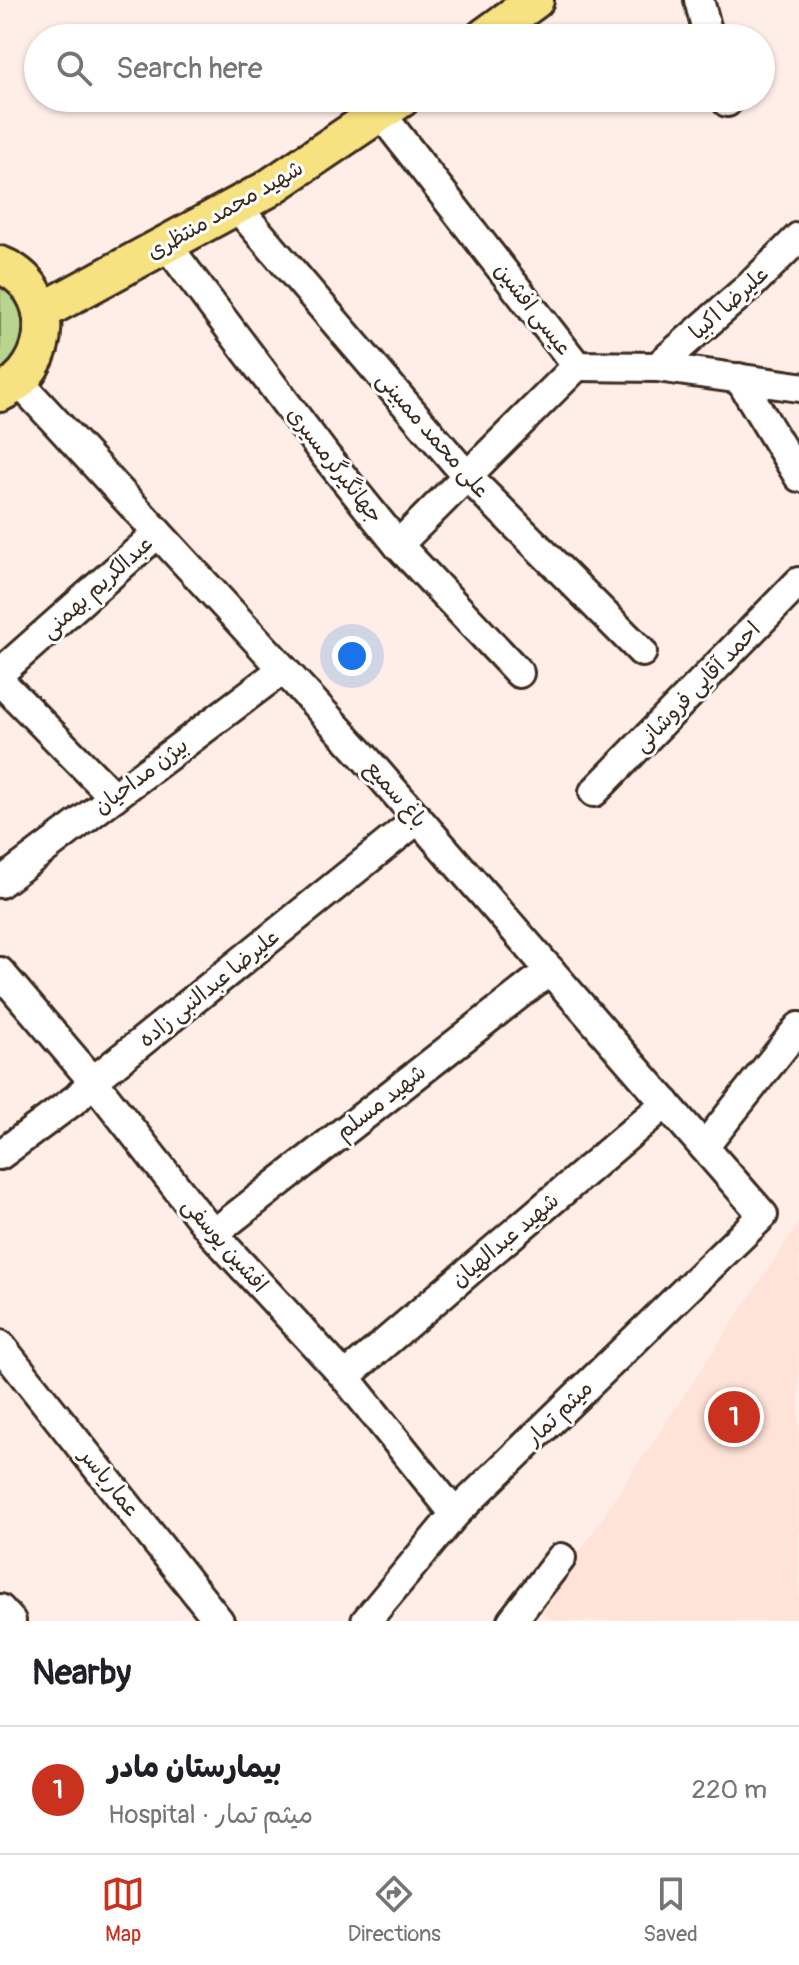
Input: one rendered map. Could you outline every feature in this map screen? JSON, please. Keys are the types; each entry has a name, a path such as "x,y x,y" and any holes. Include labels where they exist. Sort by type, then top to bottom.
{"main road":[{"path":"502,24 535,0"},
{"name":"شهید محمد منتظری","path":"41,312 266,190 383,112"},
{"path":"0,265 30,287 41,312 43,339 33,366 9,388"}],"street":[{"path":"699,0 705,24"},
{"name":"عیسی افشین","path":"396,112 577,366 657,367 799,387"},
{"name":"علی محمد ممبینی","path":"236,206 467,476 642,652"},
{"name":"علیرضا اکبیا","path":"657,367 751,285 799,237"},
{"name":"جهانگیرگرمسیری","path":"166,244 325,455 398,545 519,673"},
{"path":"398,545 577,366"},
{"path":"739,378 799,477"},
{"name":"باغ سمیع","path":"9,388 158,533 283,669 763,1215"},
{"name":"عبدالکریم بهمنی","path":"0,673 158,533"},
{"name":"احمد آقایی فروشانی","path":"594,792 799,582"},
{"name":"بیژن مداحیان","path":"0,883 283,669"},
{"path":"0,681 114,797"},
{"name":"علیرضا عبدالنبی زاده","path":"0,1155 77,1098 93,1081 418,819"},
{"name":"شهید مسلم","path":"213,1234 550,970"},
{"name":"افشین یوسفی","path":"0,972 93,1081 213,1234 345,1377 455,1514"},
{"path":"704,1147 799,1027"},
{"name":"شهید عبدالهیان","path":"345,1377 666,1103"},
{"name":"میثم تمار","path":"366,1621 455,1514 763,1215"},
{"name":"عماریاسر","path":"0,1345 219,1621"},
{"path":"512,1621 561,1558"},
{"path":"0,1609 11,1621"}],"shaded area":[{"path":"799,1223 799,1621 554,1621 540,1611"}],"green space":[{"path":"0,286 20,308 25,337 19,355 0,375"}],"place":[{"name":"بیمارستان مادر","path":"734,1417"}]}
